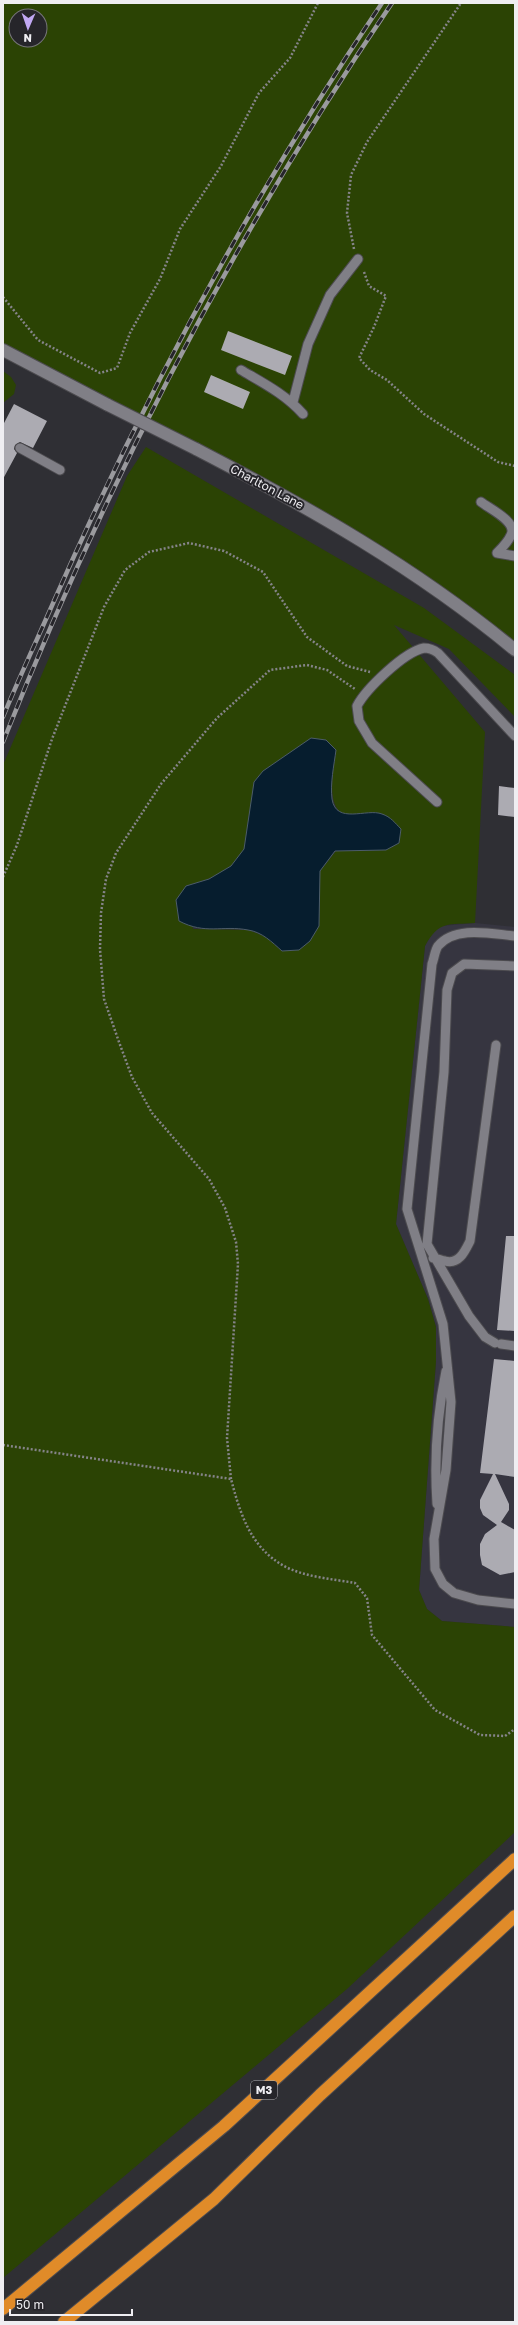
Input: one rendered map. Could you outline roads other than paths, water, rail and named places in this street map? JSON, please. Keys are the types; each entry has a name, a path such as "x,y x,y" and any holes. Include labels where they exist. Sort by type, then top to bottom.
{"highway":[{"name":"M3","path":"3,2309 224,2126 515,1859"},
{"path":"64,2322 214,2199 320,2095 515,1916"}],"street":[{"name":"Charlton Lane","path":"3,350 282,494 367,542 448,598 515,650"}],"lane":[{"path":"293,402 311,337 330,295 358,259"},
{"path":"241,370 279,392 293,402 303,414"},
{"path":"20,448 60,470"},
{"path":"481,502 512,520 512,535 497,553 515,556"},
{"path":"437,802 368,739 359,721 357,706 363,696 382,675 423,648 432,649 438,653 515,736"},
{"path":"515,936 469,933 451,936 437,947 432,964 407,1209 443,1324 448,1360 451,1422 446,1470 434,1539 435,1569 443,1584 454,1593 478,1600 515,1604"},
{"path":"515,966 464,964 452,973 447,990 444,1072 427,1244 469,1316 485,1337 498,1344 515,1346"},
{"path":"423,1262 434,1257 446,1262 458,1260 464,1253 470,1241 496,1045"}],"water":[{"path":"311,738 326,740 336,750 332,774 332,799 335,807 339,811 346,814 376,813 388,817 401,829 399,843 386,850 335,851 320,871 319,926 310,941 299,950 282,951 266,938 253,931 239,929 198,928 179,921 176,900 186,886 209,879 231,866 244,849 254,782 263,771"}],"railway":[{"path":"3,717 89,523 164,370 246,221 290,147 382,3"},
{"path":"3,742 43,645 85,550 130,455 177,362 227,270 279,180 334,90 392,3"}]}
